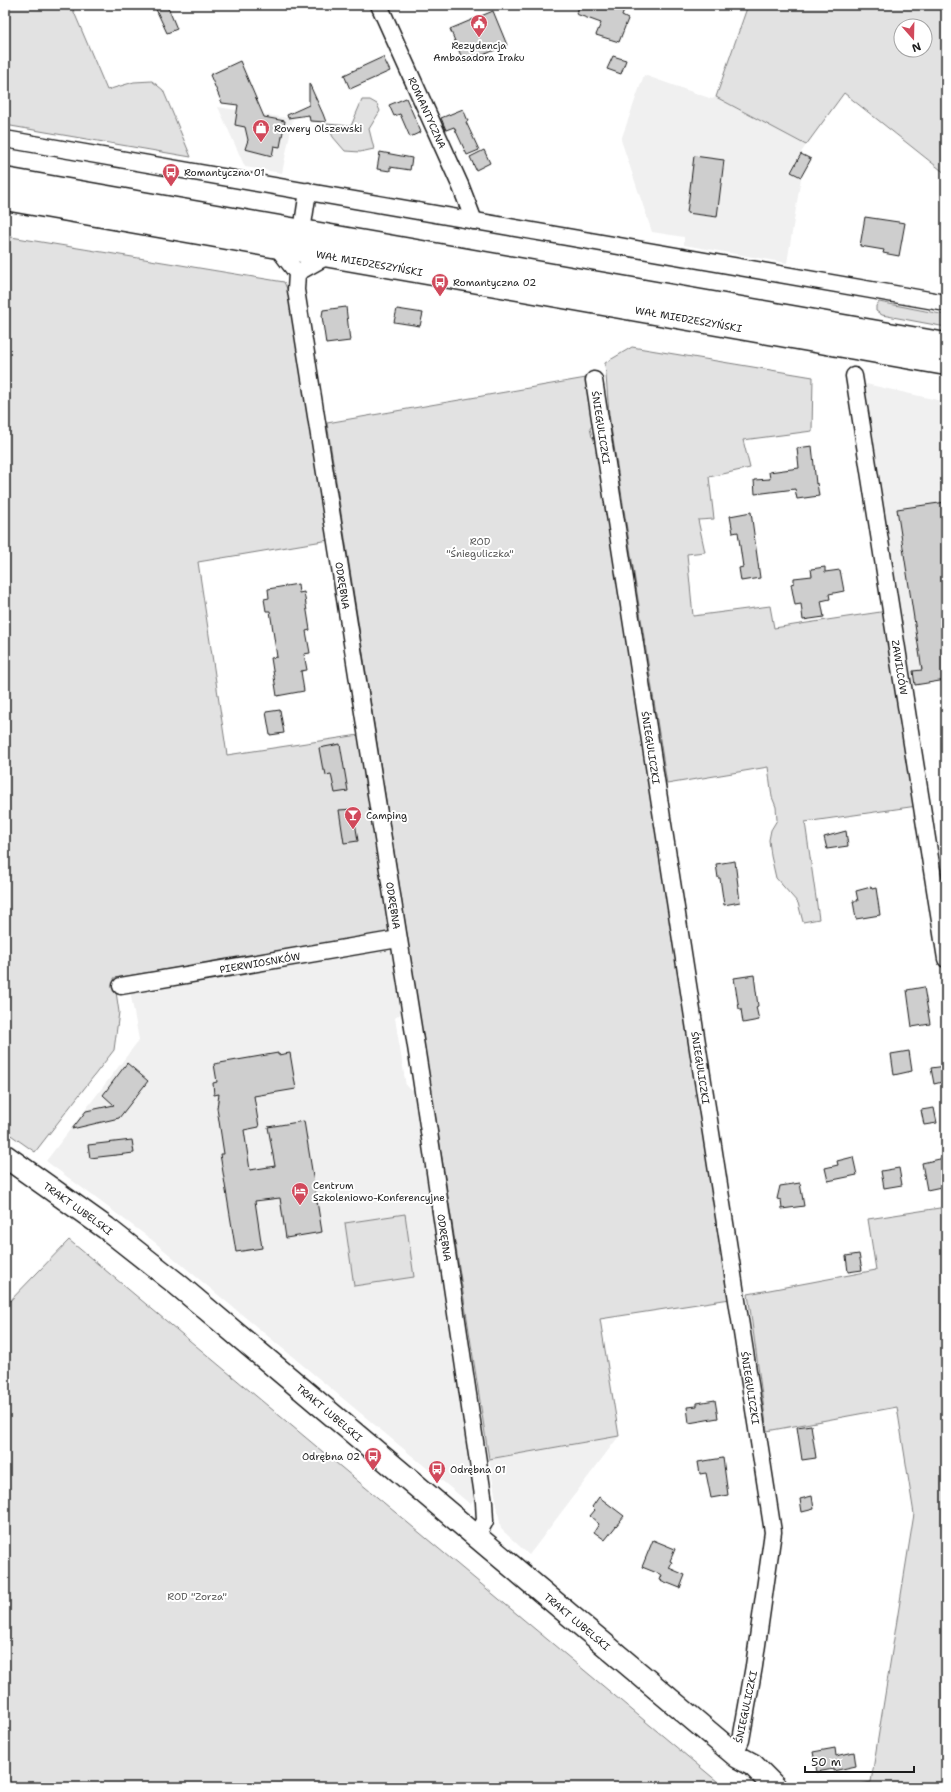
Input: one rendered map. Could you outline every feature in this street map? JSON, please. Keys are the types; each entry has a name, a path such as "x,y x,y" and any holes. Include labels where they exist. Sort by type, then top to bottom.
{"main road":[{"name":"WAŁ MIEDZESZYŃSKI","path":"5,179 946,344"},
{"name":"WAŁ MIEDZESZYŃSKI","path":"5,199 946,364"},
{"name":"TRAKT LUBELSKI","path":"5,1156 94,1219 149,1261 735,1755 753,1765 775,1787"},
{"name":"TRAKT LUBELSKI","path":"735,1755 758,1787"}],"street":[{"name":"ROMANTYCZNA","path":"379,5 461,187 474,221"},
{"path":"5,138 946,303"},
{"path":"277,247 297,273 321,254 302,231 308,191"},
{"name":"ODRĘBNA","path":"297,273 296,290 421,1078 484,1502 485,1521 476,1536"},
{"name":"ZAWILCÓW","path":"854,376 946,959"},
{"name":"ŚNIEGULICZKI","path":"594,380 773,1532 754,1666 741,1740 735,1755"},
{"name":"PIERWIOSNKÓW","path":"121,986 398,939"}],"shaded area":[{"path":"644,75 712,99 716,97 806,145 789,172 801,178 787,263 684,245 684,237 652,232 621,140"},
{"name":"Rowery Olszewski","path":"218,107 293,119 282,173 245,167"},
{"path":"866,384 946,402 946,680 907,686 860,386"},
{"path":"393,948 403,1012 395,1018 406,1086 415,1091 477,1497 470,1504 152,1240 46,1161 139,1040 130,991"},
{"path":"619,1436 529,1555 501,1529 489,1459"}],"green space":[{"path":"5,5 71,5 107,90 134,82 152,81 163,90 191,157 5,125"},
{"path":"748,5 946,5 946,174 844,93 806,145 716,97"},
{"path":"362,100 370,100 377,104 380,111 369,129 374,149 360,152 345,151 333,137 327,124 351,126"},
{"path":"5,236 284,282 289,293 329,540 198,562 227,755 359,735 390,933 114,978 119,1012 114,1050 35,1152 5,1131"},
{"path":"879,302 946,315 946,327 882,315 876,311 876,306"},
{"path":"632,347 813,377 812,431 743,440 750,468 709,477 714,519 698,520 705,552 687,554 693,616 770,606 774,628 887,611 917,806 805,822 819,919 803,922 798,903 776,878 769,840 771,830 777,820 768,767 667,784 609,414 605,363"},
{"name":"ROD \"Śnieguliczka\"","path":"586,378 594,425 590,428 592,437 596,439 722,1246 719,1249 720,1256 724,1258 730,1299 600,1319 619,1436 489,1459 327,423"},
{"path":"946,1207 946,1787 862,1787 862,1784 871,1782 914,1514 897,1407 767,1431 748,1294 876,1270 868,1219"},
{"path":"405,1214 414,1277 354,1286 345,1223"},
{"name":"ROD \"Zorza\"","path":"69,1240 724,1787 5,1787 5,1306"}],"building":[{"path":"154,5 167,5 177,29 167,33"},
{"path":"580,5 626,5 622,16 628,19 619,42 596,35 601,23 576,14"},
{"path":"493,11 507,45 464,63 450,29"},
{"path":"613,56 626,60 621,74 607,69"},
{"path":"383,57 390,71 350,89 344,75"},
{"path":"240,61 264,117 285,121 280,147 274,146 272,156 245,149 248,140 245,127 235,125 238,105 222,103 210,75"},
{"path":"309,83 326,122 310,121 309,115 288,118 287,115 309,105"},
{"path":"406,98 421,132 410,137 400,114 394,116 389,105"},
{"path":"463,109 468,121 466,122 479,150 467,155 454,127 446,130 441,118"},
{"path":"484,150 490,163 476,170 470,157"},
{"path":"380,152 412,158 410,170 390,167 390,171 377,169"},
{"path":"801,154 811,159 801,177 791,172"},
{"path":"694,156 724,160 717,217 687,213"},
{"path":"865,217 905,223 899,256 883,253 884,250 860,246"},
{"path":"346,307 350,341 326,344 322,316 323,310"},
{"path":"397,309 423,313 420,326 394,322"},
{"path":"812,446 816,484 817,483 819,496 797,499 795,489 755,494 754,480 770,479 769,472 799,468 797,448"},
{"path":"946,502 946,680 915,685 913,671 922,670 897,509"},
{"path":"751,512 760,578 741,581 739,568 743,567 738,532 733,533 730,516"},
{"path":"825,567 825,572 840,570 844,591 829,594 830,599 821,601 824,617 803,620 801,604 795,605 791,584 794,583 794,578 812,576 811,569"},
{"path":"298,584 299,593 304,592 310,630 306,631 310,653 304,654 307,670 301,671 304,691 277,696 271,658 277,657 270,611 266,611 264,599 269,598 268,589"},
{"path":"280,710 284,733 270,735 266,712"},
{"path":"340,744 348,791 335,793 331,774 326,775 325,770 323,770 319,748"},
{"path":"353,809 358,841 344,843 339,810"},
{"path":"846,831 848,846 827,849 824,837"},
{"path":"735,861 740,902 724,905 720,878 718,878 716,864"},
{"path":"871,887 872,889 876,888 880,915 856,919 853,901 858,901 856,891"},
{"path":"754,975 758,1006 756,1007 759,1020 743,1023 734,978"},
{"path":"924,987 930,1024 912,1027 907,990"},
{"path":"909,1051 912,1071 894,1075 891,1054"},
{"path":"278,1053 278,1055 290,1053 296,1089 254,1096 259,1127 244,1130 250,1170 275,1166 268,1127 304,1121 322,1232 286,1238 280,1198 255,1201 262,1248 236,1252 220,1154 224,1154 217,1108 219,1094 214,1095 213,1083 217,1082 214,1064"},
{"path":"127,1063 148,1081 119,1118 72,1129 86,1111 114,1105 103,1095"},
{"path":"946,1066 946,1081 934,1084 931,1068"},
{"path":"934,1108 937,1123 924,1125 921,1110"},
{"path":"132,1140 134,1153 90,1158 88,1145"},
{"path":"853,1157 857,1175 828,1181 825,1168 838,1165 837,1161"},
{"path":"944,1158 946,1186 927,1190 922,1163"},
{"path":"899,1168 902,1185 884,1188 881,1171"},
{"path":"800,1183 804,1206 782,1209 781,1200 777,1199 780,1186"},
{"path":"859,1254 862,1270 848,1272 846,1256"},
{"path":"715,1400 718,1418 689,1423 687,1407 697,1406 697,1403"},
{"path":"811,1425 816,1458 802,1460 797,1427"},
{"path":"723,1458 728,1495 711,1498 706,1473 700,1474 698,1462"},
{"path":"812,1496 814,1509 802,1512 800,1499"},
{"path":"599,1497 624,1516 605,1540 594,1532 599,1524 590,1516 595,1510 592,1507"},
{"path":"653,1540 675,1549 669,1568 685,1575 680,1588 660,1580 662,1575 642,1567"},
{"path":"835,1748 836,1756 854,1752 856,1766 833,1771 833,1769 817,1772 813,1752"}],"place":[{"name":"Rezydencja Ambasadora Iraku","path":"479,38"},
{"name":"Rowery Olszewski","path":"261,143"},
{"name":"Romantyczna 01","path":"171,187"},
{"name":"Romantyczna 02","path":"440,297"},
{"name":"Camping","path":"353,830"},
{"name":"Centrum Szkoleniowo-Konferencyjne","path":"300,1206"},
{"name":"Odrębna 02","path":"373,1471"},
{"name":"Odrębna 01","path":"437,1484"}]}
